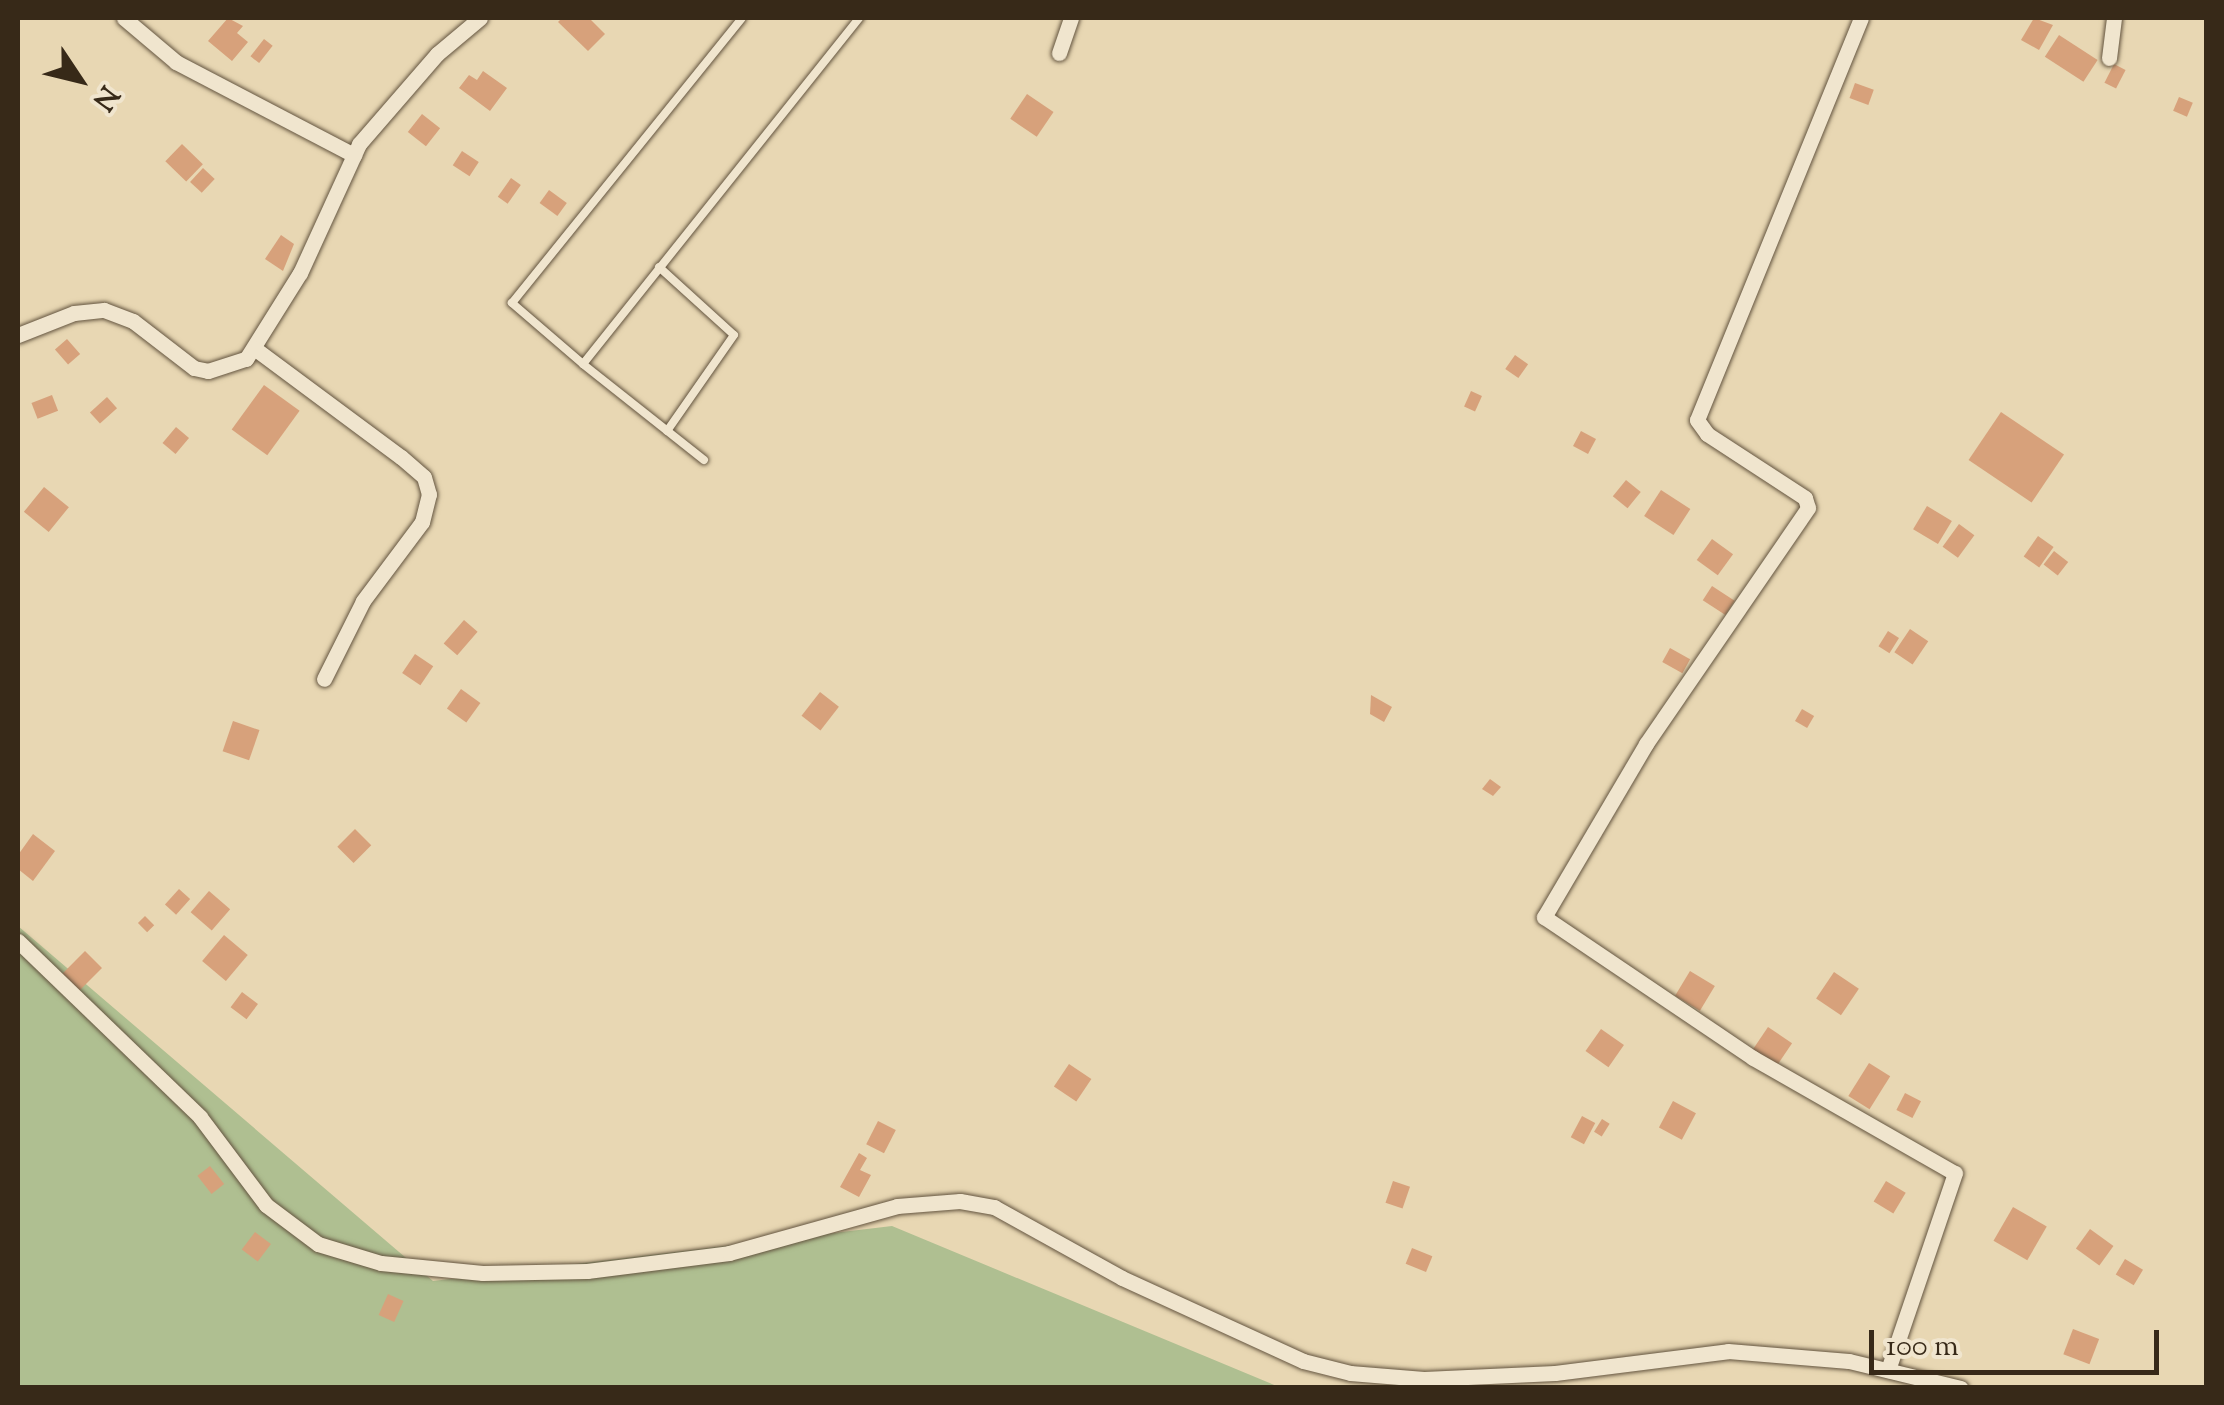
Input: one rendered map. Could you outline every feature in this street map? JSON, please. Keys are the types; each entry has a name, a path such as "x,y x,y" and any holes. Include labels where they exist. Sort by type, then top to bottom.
{"street":[{"path":"124,18 176,62 354,155"},
{"path":"18,335 92,309 133,321 194,368 224,367 254,348 316,242 354,155 436,54 480,18"},
{"path":"1059,53 1071,18"},
{"path":"1862,18 1697,420 1706,434 1805,498 1808,508 1646,744 1544,918 1753,1058 1954,1173 1888,1370"},
{"path":"2110,58 2114,18"},
{"path":"254,348 401,457 424,478 430,494 422,522 363,601 324,679"},
{"path":"18,941 200,1117 277,1215 318,1244 381,1263 483,1273 587,1270 729,1253 897,1206 960,1201 994,1207 1122,1278 1303,1361 1350,1373 1424,1379 1555,1373 1728,1350 1888,1370 1962,1388"}],"lane":[{"path":"704,460 512,302 742,18"},
{"path":"583,364 859,18"},
{"path":"660,268 734,335 667,431"}],"green space":[{"path":"18,926 433,1281 892,1226 1279,1387 18,1387"}],"building":[{"path":"228,18 243,26 237,33 248,42 232,61 208,41"},
{"path":"562,18 589,18 605,34 588,51 558,22"},
{"path":"2034,18 2053,25 2039,50 2021,40"},
{"path":"2059,35 2098,60 2083,82 2045,57"},
{"path":"264,39 273,46 259,63 250,56"},
{"path":"2114,64 2126,70 2116,89 2104,83"},
{"path":"483,71 507,88 490,111 459,88 469,75 477,80"},
{"path":"1855,83 1874,90 1868,105 1850,98"},
{"path":"1027,94 1054,112 1037,137 1010,119"},
{"path":"2179,97 2193,103 2187,117 2173,111"},
{"path":"422,114 440,128 426,146 408,132"},
{"path":"182,144 203,164 186,181 165,161"},
{"path":"462,151 479,162 470,176 453,165"},
{"path":"203,168 215,179 202,193 190,182"},
{"path":"511,178 521,185 508,204 498,197"},
{"path":"549,190 567,203 557,216 540,203"},
{"path":"281,235 294,244 283,271 265,259"},
{"path":"67,339 80,354 68,365 55,349"},
{"path":"1515,355 1528,364 1518,378 1505,369"},
{"path":"264,385 300,411 267,455 232,429"},
{"path":"1471,391 1482,396 1475,411 1464,407"},
{"path":"52,395 58,411 38,419 31,403"},
{"path":"107,397 117,408 100,424 90,412"},
{"path":"2001,412 2064,454 2032,503 1969,460"},
{"path":"176,427 189,438 176,454 163,443"},
{"path":"1581,431 1596,439 1588,454 1573,446"},
{"path":"1626,480 1641,492 1628,508 1613,496"},
{"path":"44,487 69,507 49,532 24,512"},
{"path":"1661,490 1690,509 1673,535 1644,516"},
{"path":"1927,506 1952,521 1938,544 1913,529"},
{"path":"1959,524 1974,535 1958,558 1943,547"},
{"path":"2038,536 2054,547 2039,567 2024,556"},
{"path":"1712,539 1733,554 1718,575 1697,560"},
{"path":"2054,551 2068,562 2058,575 2044,564"},
{"path":"1712,586 1735,601 1725,615 1703,600"},
{"path":"464,620 478,632 457,655 444,643"},
{"path":"1910,629 1928,641 1913,665 1894,652"},
{"path":"1888,631 1899,638 1889,653 1878,646"},
{"path":"1670,648 1690,659 1682,673 1662,662"},
{"path":"415,654 433,666 420,685 402,673"},
{"path":"461,689 480,703 466,723 447,708"},
{"path":"820,692 839,707 820,730 802,716"},
{"path":"1371,695 1392,707 1384,722 1370,714"},
{"path":"1802,709 1814,716 1807,728 1795,721"},
{"path":"233,721 259,730 249,760 223,751"},
{"path":"1490,779 1501,787 1493,796 1482,789"},
{"path":"355,829 371,845 354,863 337,847"},
{"path":"33,834 55,851 33,881 18,869 18,855"},
{"path":"179,889 190,899 176,915 165,905"},
{"path":"209,891 230,909 212,931 191,912"},
{"path":"145,916 154,925 147,932 138,923"},
{"path":"224,935 248,955 226,981 202,961"},
{"path":"85,951 102,968 76,994 59,977"},
{"path":"1690,971 1715,986 1700,1011 1675,996"},
{"path":"1834,972 1859,989 1841,1015 1816,999"},
{"path":"242,992 258,1004 247,1019 231,1007"},
{"path":"1768,1027 1792,1043 1774,1070 1750,1054"},
{"path":"1601,1029 1624,1045 1608,1067 1586,1051"},
{"path":"1869,1063 1890,1076 1870,1109 1848,1096"},
{"path":"1069,1064 1091,1079 1076,1101 1054,1086"},
{"path":"1905,1093 1921,1101 1912,1118 1896,1110"},
{"path":"1673,1101 1696,1113 1682,1140 1659,1127"},
{"path":"1582,1116 1595,1123 1584,1144 1571,1137"},
{"path":"1602,1119 1610,1124 1602,1136 1594,1132"},
{"path":"878,1121 896,1130 884,1153 866,1144"},
{"path":"859,1153 867,1158 860,1170 871,1175 859,1197 840,1187"},
{"path":"210,1166 224,1184 212,1194 197,1176"},
{"path":"1393,1181 1410,1187 1403,1209 1386,1203"},
{"path":"1886,1181 1906,1193 1893,1213 1874,1202"},
{"path":"2013,1207 2047,1226 2027,1260 1994,1241"},
{"path":"2090,1229 2113,1246 2099,1265 2076,1248"},
{"path":"255,1232 271,1244 258,1262 242,1250"},
{"path":"1412,1248 1432,1256 1426,1272 1406,1264"},
{"path":"2125,1259 2143,1270 2134,1285 2116,1274"},
{"path":"388,1294 404,1301 394,1322 379,1315"},
{"path":"2073,1329 2099,1339 2089,1364 2063,1354"}]}
